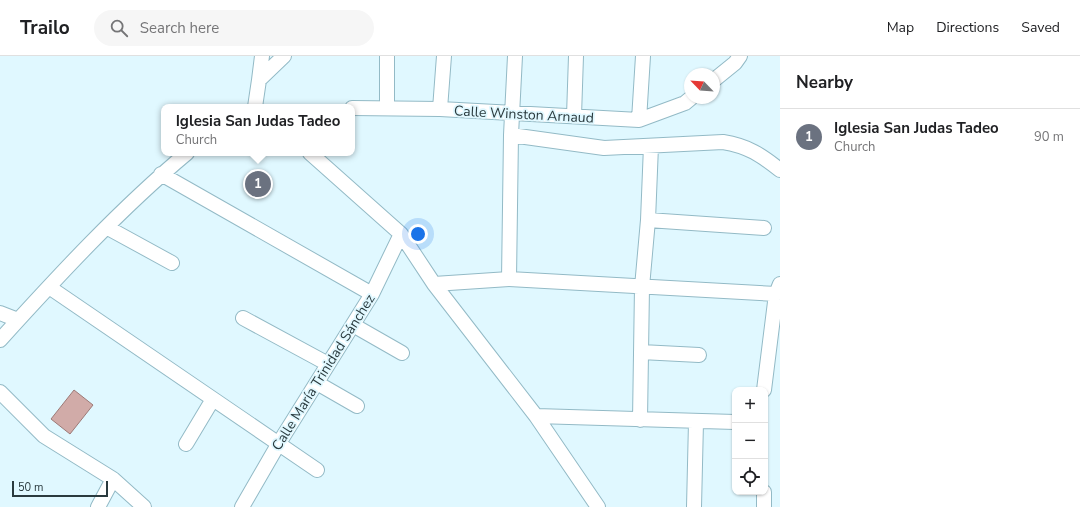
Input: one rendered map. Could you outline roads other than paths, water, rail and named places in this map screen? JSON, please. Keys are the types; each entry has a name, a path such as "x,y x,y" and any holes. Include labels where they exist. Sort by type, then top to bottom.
{"street":[{"path":"255,104 262,56"},
{"path":"259,80 284,56"},
{"path":"387,56 387,108"},
{"path":"440,109 444,56"},
{"path":"509,279 511,135 515,56"},
{"path":"574,116 576,56"},
{"path":"639,120 643,56"},
{"path":"720,75 735,63 740,56"},
{"name":"Calle Winston Arnaud","path":"355,108 440,109 639,120 684,103"},
{"path":"511,135 604,148 723,142 739,145 759,154 780,170"},
{"path":"640,420 642,287 648,220 651,146"},
{"path":"0,340 48,287 162,174 183,156"},
{"path":"313,156 401,234 434,284 536,416 598,507"},
{"path":"162,174 372,294"},
{"path":"648,220 764,228"},
{"path":"108,228 172,263"},
{"name":"Calle María Trinidad Sánchez","path":"243,507 279,443 372,294 401,234"},
{"path":"434,284 509,279 642,287 778,289 764,387"},
{"path":"48,287 317,470"},
{"path":"0,313 18,320"},
{"path":"243,318 328,364"},
{"path":"353,325 402,353"},
{"path":"641,352 699,355"},
{"path":"317,383 357,406"},
{"path":"0,392 44,436 113,479 144,507"},
{"path":"186,444 213,399"},
{"path":"536,416 732,422"},
{"path":"694,507 696,422"},
{"path":"98,507 113,479"},
{"path":"764,495 764,507"}],"place":[{"name":"Iglesia San Judas Tadeo","path":"258,184"}]}
